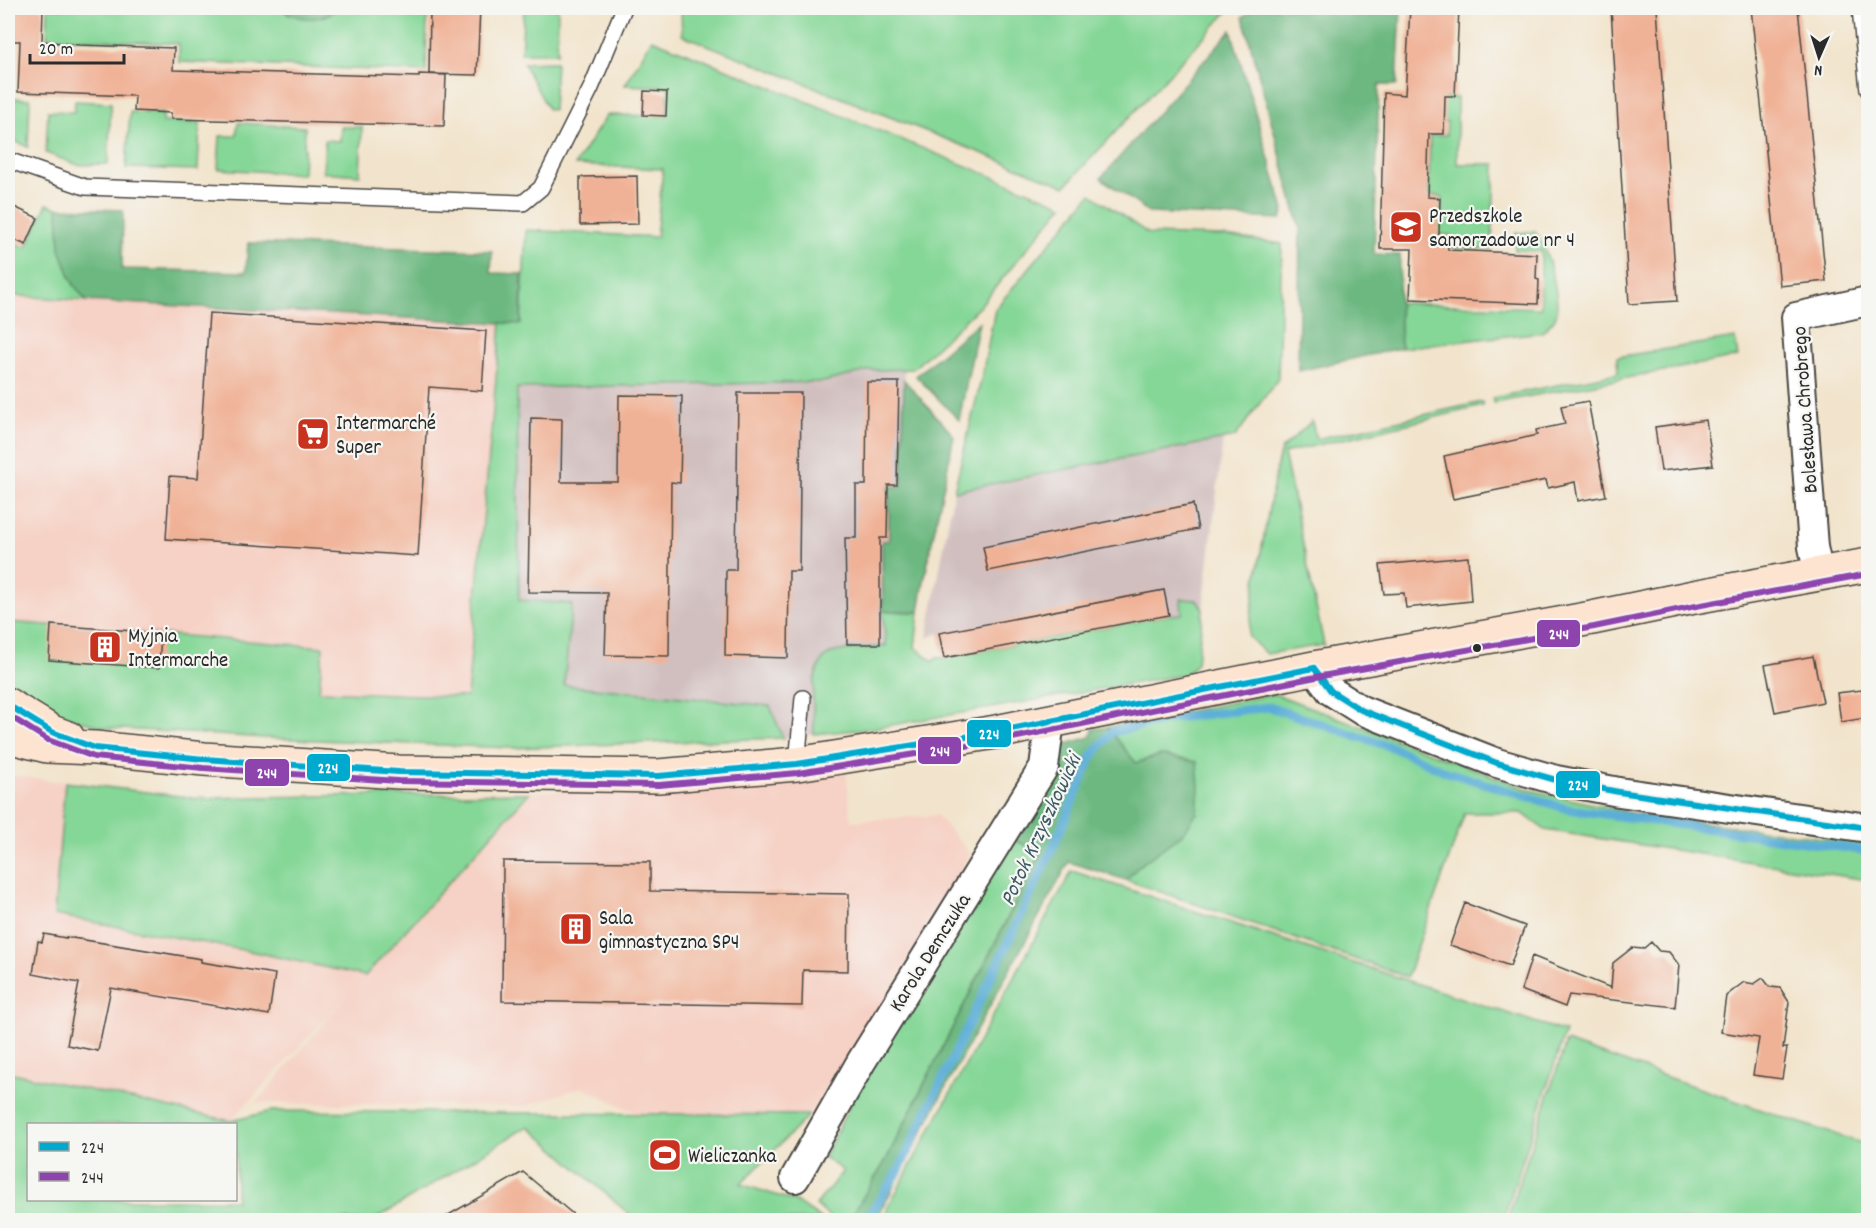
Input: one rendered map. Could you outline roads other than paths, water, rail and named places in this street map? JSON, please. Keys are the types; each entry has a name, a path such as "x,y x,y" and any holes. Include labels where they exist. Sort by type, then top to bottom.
{"street":[{"name":"Bolesława Chrobrego","path":"1819,575 1813,547 1796,317 1869,301"},
{"path":"8,736 47,746 399,772 658,776 797,764 1050,722 1314,668 1869,565"},
{"path":"1314,668 1331,691 1361,710 1497,763 1556,780 1619,792 1869,828"},
{"path":"8,705 52,732 95,748"},
{"name":"Karola Demczuka","path":"795,1178 861,1062 1044,767 1050,722"}],"lane":[{"path":"8,160 85,187 523,203 541,188 591,88 624,8"},
{"path":"1860,8 1869,90"},
{"path":"797,764 803,698"}],"waterway":[{"name":"Potok Krzyszkowicki","path":"866,1220 898,1172 1051,852 1092,756 1112,732 1174,718 1269,707 1394,748 1447,772 1568,809 1868,851"}],"place":[{"name":"Przedszkole samorzadowe nr 4","path":"1406,227"},
{"name":"Intermarché Super","path":"313,434"},
{"name":"Myjnia Intermarche","path":"105,647"},
{"name":"Sala gimnastyczna SP4","path":"576,929"},
{"name":"Wieliczanka","path":"665,1155"}]}
